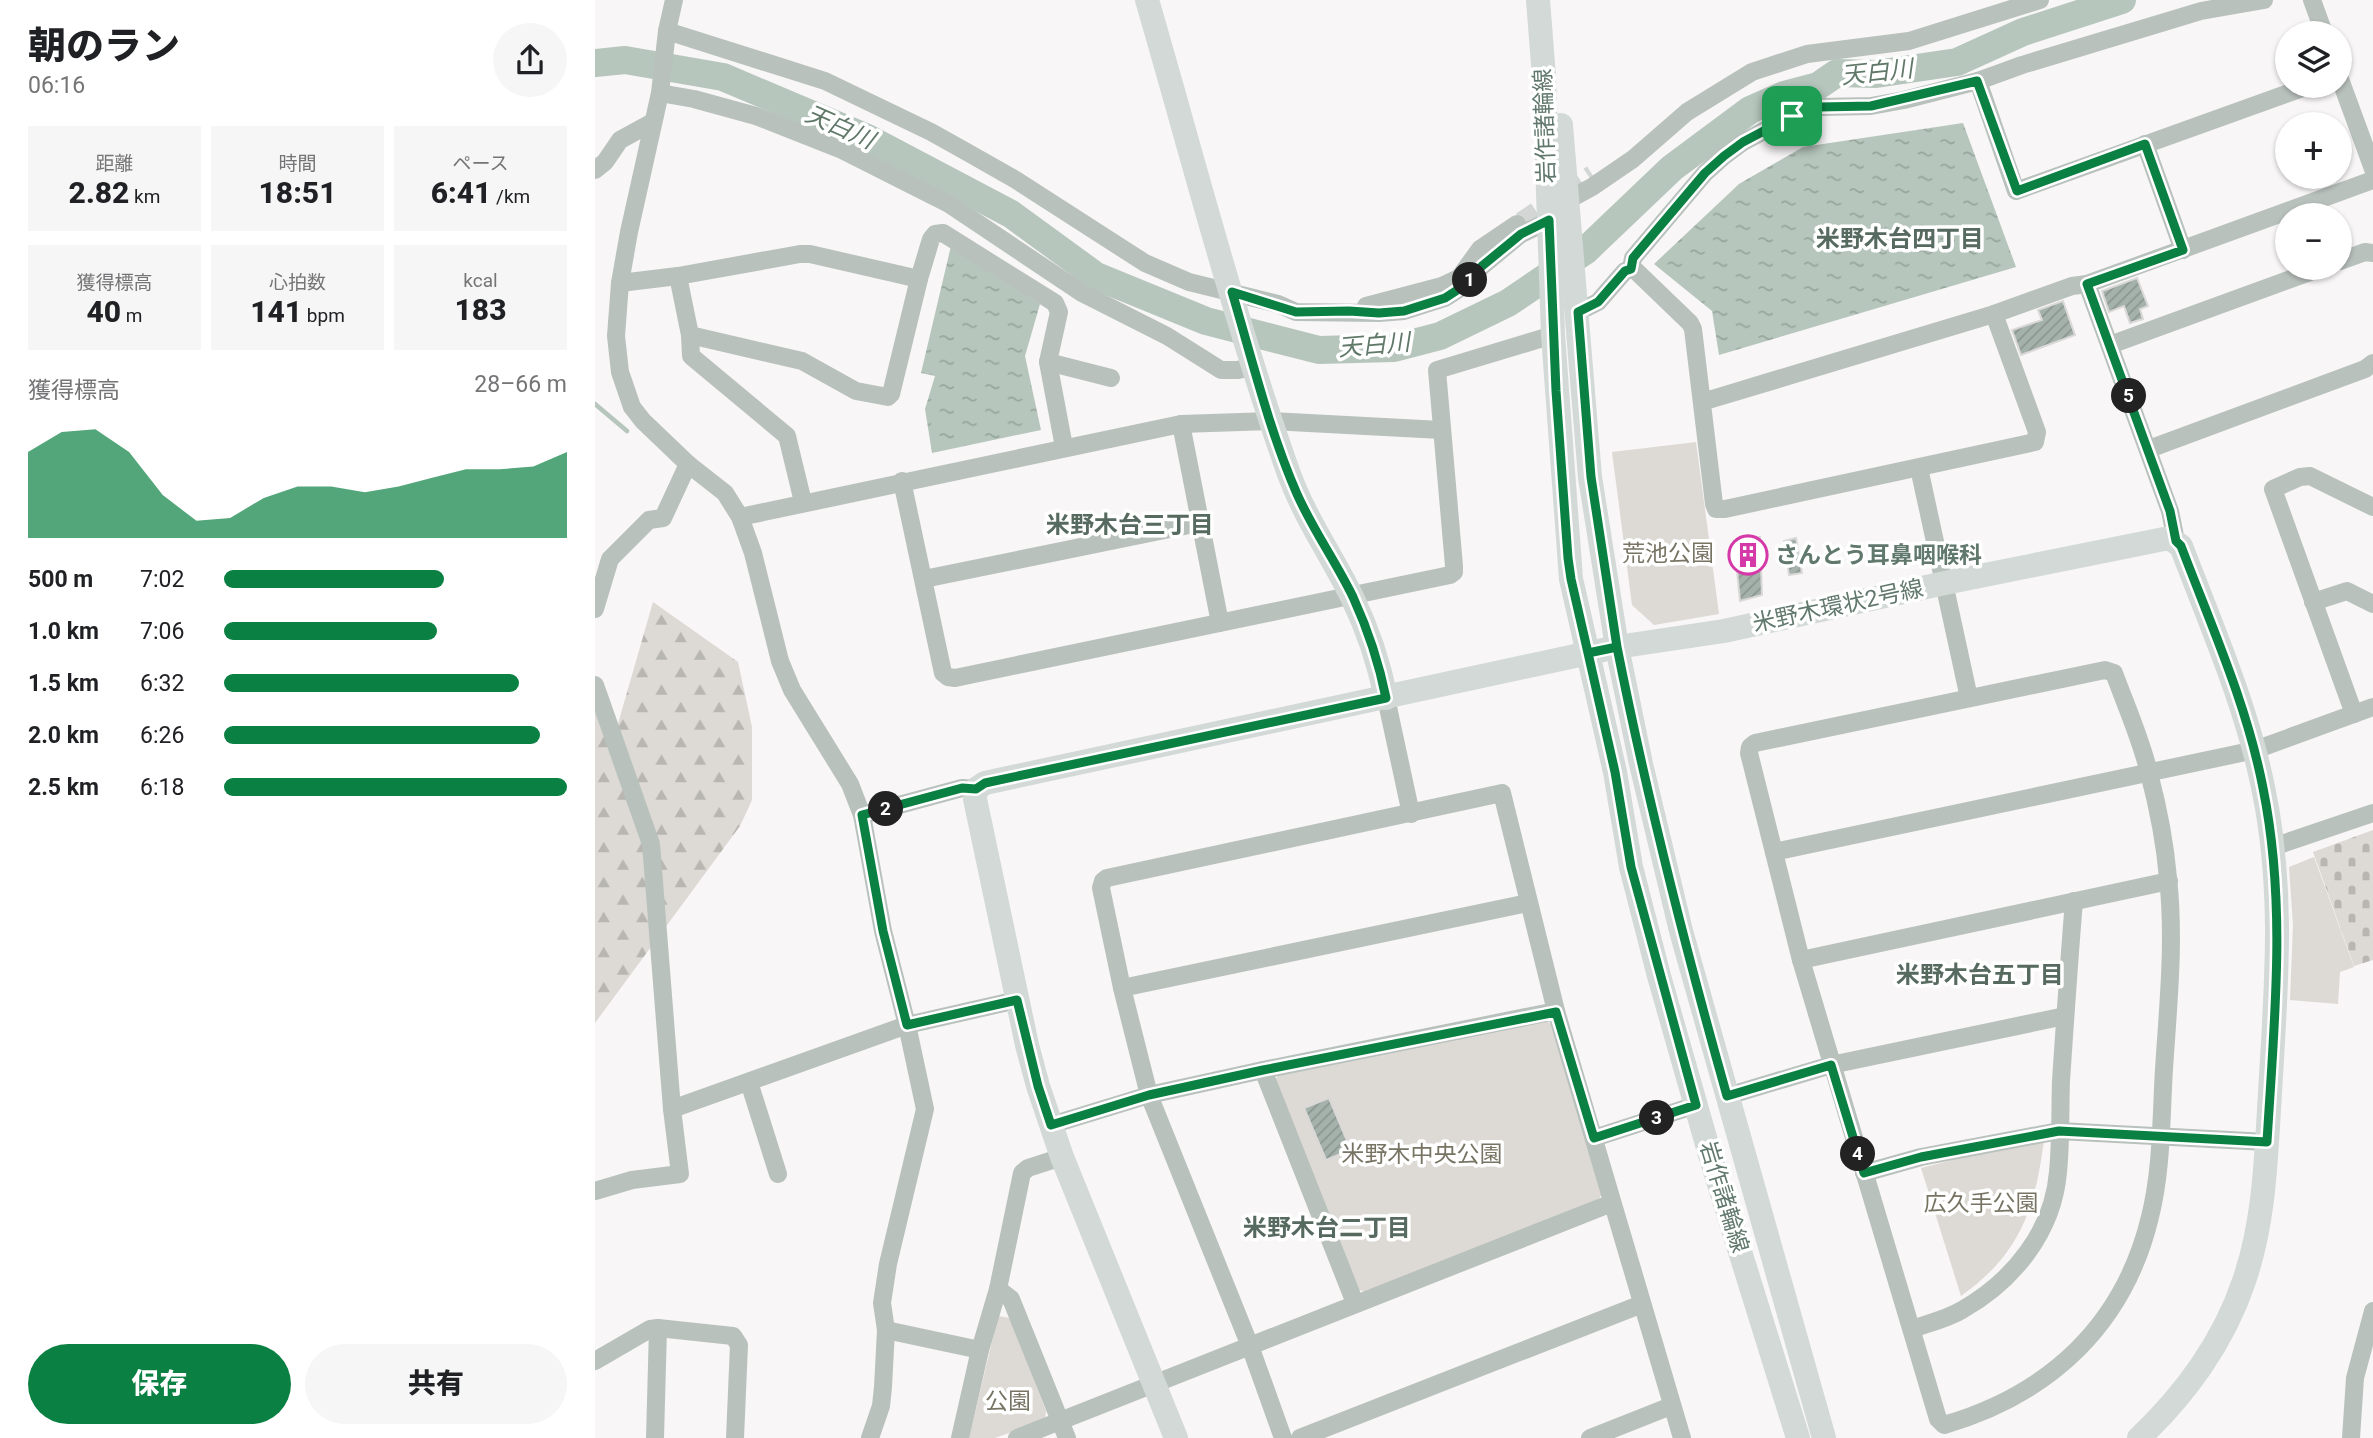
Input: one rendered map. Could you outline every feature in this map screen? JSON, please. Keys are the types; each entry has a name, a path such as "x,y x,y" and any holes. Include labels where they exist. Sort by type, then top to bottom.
{"street":[{"path":"674,0 667,31 660,93 620,282 616,336 620,372 632,407 643,421 688,464 725,494 740,517 753,553 780,661 792,690 849,784 862,815 883,931 925,1109 888,1264 882,1303 885,1330 881,1406 870,1438"},
{"path":"1147,0 1271,421 1302,505 1352,596 1380,667 1411,814"},
{"name":"岩作諸輪線","path":"1538,0 1544,77 1553,325 1571,579 1615,772 1631,867 1696,1105 1798,1438"},
{"name":"岩作諸輪線","path":"1552,0 1591,477 1617,647 1641,764 1678,919 1824,1438"},
{"path":"1568,200 1593,187 1633,159 1687,112 1752,72 1807,54 1909,41 2041,0"},
{"path":"1631,269 1633,258 1705,173 1743,142 1792,116 1820,107 1871,106 1977,81 2201,11 2264,0"},
{"path":"2312,0 2320,21"},
{"path":"667,31 825,81 932,132 1016,180 1145,263 1189,282 1296,312 1404,311 1445,298 1462,287 1482,266 1521,234 1549,225"},
{"path":"1977,81 2017,191 2275,98"},
{"path":"660,93 694,99 756,117 840,149 949,204 1082,293 1167,336 1221,370 1238,370 1252,362"},
{"path":"2347,98 2373,169"},
{"path":"1593,174 1670,117 1687,112"},
{"path":"595,170 605,162 620,140 653,122"},
{"path":"2145,144 2183,250"},
{"path":"1702,402 1994,314 2072,286 2087,284 2373,180"},
{"path":"1349,311 1442,286 1459,278 1480,249 1521,221"},
{"path":"690,335 802,361 856,391 888,397 932,239 935,234 943,233 1055,303 1059,312 1048,362 1064,447"},
{"path":"2352,257 2365,252 2373,253"},
{"path":"620,282 678,276 810,254 919,279"},
{"path":"1577,302 1598,302 1625,271 1631,269 1690,323 1716,509 2035,442 2037,432 1994,314"},
{"path":"678,276 694,360 787,436 803,502"},
{"path":"2110,345 2288,280"},
{"path":"2087,284 2149,449 2170,511 2176,541 2181,546 2227,665 2255,750 2273,847 2279,949 2262,1210 2249,1265 2236,1301 2213,1346 2185,1389 2139,1438"},
{"path":"902,481 943,673 948,677 955,678 1450,575 1454,572 1437,370 1553,325"},
{"path":"1048,362 1111,378"},
{"path":"2149,449 2365,369 2373,363"},
{"path":"740,517 1181,424 1271,421 1441,430"},
{"path":"1181,424 1220,623"},
{"path":"595,610 610,559 649,520 663,518 688,464"},
{"path":"1919,468 1969,698"},
{"path":"2354,714 2273,489 2300,477 2310,477 2373,507"},
{"path":"924,579 1199,523"},
{"name":"米野木環状2号線","path":"976,791 985,783 1588,653 1724,631 2160,538 2176,541"},
{"path":"2313,602 2347,591 2373,604"},
{"path":"2105,670 2114,673 2149,772 2169,881 2170,943 2157,1181 2151,1214 2135,1266 2111,1307 2083,1344 2053,1372 2032,1387 1989,1408 1944,1425 1938,1419 1831,1065 1801,960 1749,753 1755,743 1969,698 2105,670"},
{"path":"595,684 652,844 680,1174 632,1180 595,1191"},
{"path":"1774,852 2255,750 2373,707"},
{"path":"862,815 962,788 976,791 1017,1000 1051,1125 1176,1438"},
{"path":"1283,1438 1250,1346 1149,1095 1122,988 1101,888 1103,881 1502,793 1556,1012 1682,1438"},
{"path":"2273,847 2373,813"},
{"path":"1801,960 2169,881"},
{"path":"1912,1329 1961,1311 1983,1297 2020,1265 2046,1221 2059,1172 2065,1016 2074,901"},
{"path":"1122,988 1528,903"},
{"path":"673,1109 907,1025 1017,1000"},
{"path":"1051,1125 1149,1095 1556,1012"},
{"path":"1727,1096 1831,1065 2065,1016"},
{"path":"1263,1070 1355,1303"},
{"path":"749,1082 778,1174"},
{"path":"1594,1138 1696,1105"},
{"path":"1864,1173 1921,1157 2059,1131 2267,1142"},
{"path":"960,1438 980,1350 998,1289 1022,1173 1028,1168 1062,1157"},
{"path":"1017,1438 1064,1429 1154,1383 1612,1203"},
{"path":"998,1289 1011,1299 1064,1429"},
{"path":"1300,1438 1642,1304"},
{"path":"2351,1438 2355,1378 2373,1311"},
{"path":"655,1438 658,1328"},
{"path":"595,1361 650,1329 733,1336 739,1345 735,1438"},
{"path":"885,1330 980,1350"},
{"path":"1590,1438 1671,1406"}],"green space":[{"name":"荒池公園","path":"1696,442 1719,614 1654,625 1632,605 1612,452"},
{"path":"653,602 738,662 752,727 752,800 740,826 595,1023 595,685 615,734"},
{"path":"2373,830 2373,960 2354,966 2313,852"},
{"path":"2314,857 2354,967 2340,972 2338,1004 2290,1000 2293,925 2289,867"},
{"name":"米野木中央公園","path":"1544,1019 1551,1024 1603,1193 1598,1200 1365,1292 1357,1289 1274,1083 1278,1075"},
{"name":"広久手公園","path":"2039,1138 2044,1140 2036,1188 2021,1228 1998,1264 1961,1296 1921,1168"},
{"name":"公園","path":"998,1316 1010,1318 1046,1411 1045,1420 995,1438 969,1438"}],"water":[{"path":"1963,123 2016,267 1719,355 1712,311 1654,264 1739,184 1803,147"},
{"path":"951,246 1040,304 1025,356 1041,430 932,453 925,409 935,376 921,373"}],"building":[{"path":"2137,278 2148,306 2140,309 2143,319 2130,323 2124,306 2109,312 2102,291"},
{"path":"2063,301 2075,335 2021,355 2012,330 2042,320 2038,310"},
{"name":"さんとう耳鼻咽喉科","path":"1760,537 1762,595 1740,601 1734,541"},
{"path":"1796,538 1802,573 1789,575 1784,541"},
{"path":"1329,1098 1351,1150 1326,1160 1304,1108"}],"waterway":[{"name":"天白川","path":"595,63 625,60 723,77 867,138 1011,214 1096,276 1206,321 1319,350 1394,348 1440,336 1508,303 1585,251 1672,168 1750,110 1784,95 1818,86 1837,73 1876,74 1957,62 2023,32 2122,0"},
{"path":"595,404 627,431"}],"tunnel":[{"path":"1521,221 1592,174"}],"place":[{"name":"さんとう耳鼻咽喉科","path":"1748,555"}],"district":[{"name":"米野木台四丁目","path":"1900,239"},
{"name":"米野木台三丁目","path":"1130,525"},
{"name":"米野木台五丁目","path":"1980,975"},
{"name":"米野木台二丁目","path":"1327,1228"}],"route":[{"path":"1792,116 1743,142 1705,173 1633,258 1631,269 1625,271 1598,302 1578,312 1591,477 1617,647 1588,653 1571,579 1556,391 1549,220 1521,234 1482,266 1471,280 1445,298 1404,311 1296,312 1278,304 1232,292 1290,477 1308,518 1352,596 1380,667 1386,698 985,783 976,789 962,788 862,815 883,931 907,1025 1017,1000 1038,1086 1051,1125 1149,1095 1556,1012 1594,1138 1696,1105 1631,867 1615,772 1588,653 1617,647 1641,764 1681,931 1727,1096 1831,1065 1864,1173 1921,1157 2059,1131 2267,1142 2279,949 2273,847 2264,789 2255,750 2227,665 2181,546 2176,541 2170,511 2149,449 2087,284 2183,250 2145,144 2017,191 1977,81 1904,100 1871,106 1820,107 1803,110 1792,116"}]}
